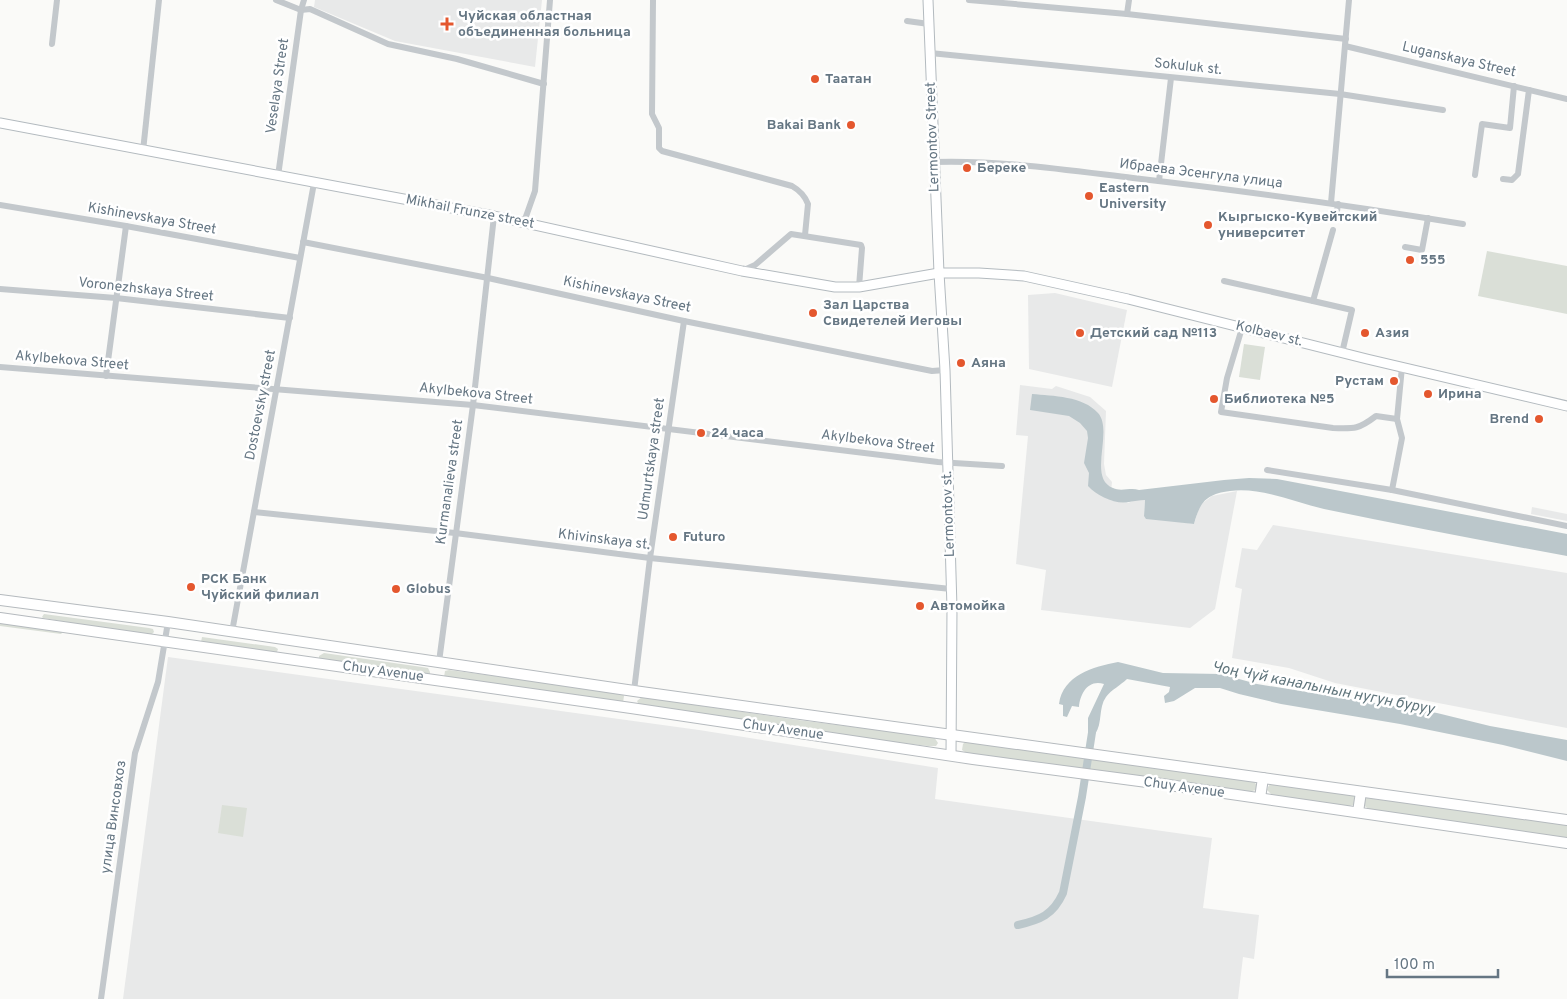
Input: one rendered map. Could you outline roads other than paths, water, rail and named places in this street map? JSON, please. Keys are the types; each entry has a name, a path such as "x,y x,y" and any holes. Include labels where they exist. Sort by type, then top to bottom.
{"main road":[{"name":"Lermontov Street","path":"928,0 939,273"},
{"name":"Mikhail Frunze street","path":"0,123 494,216 742,271 835,287 859,286 939,273"},
{"name":"Kolbaev st.","path":"939,273 1024,276 1128,299 1567,406"},
{"name":"Lermontov st.","path":"939,273 945,370 951,589 951,755"},
{"name":"Chuy Avenue","path":"0,600 168,622 634,690 1567,820"},
{"path":"23,621 25,603"},
{"name":"Chuy Avenue","path":"0,618 1567,843"},
{"path":"284,658 286,640"},
{"path":"315,662 316,644"},
{"path":"438,681 439,662"},
{"path":"631,708 634,690"},
{"path":"1260,798 1263,778"},
{"path":"1358,812 1361,792"}],"street":[{"path":"52,44 57,0"},
{"path":"144,151 159,0"},
{"path":"276,0 301,10 310,9 388,44 457,59 544,84"},
{"name":"Veselaya Street","path":"278,176 301,10 304,0"},
{"path":"524,222 534,192 550,0"},
{"path":"653,0 652,114 659,128 659,148 662,151 792,186 806,199 808,204 805,235"},
{"name":"Luganskaya Street","path":"969,0 1040,3 1345,42 1567,99"},
{"path":"1336,218 1334,204 1340,94 1350,0"},
{"path":"1127,14 1129,3"},
{"path":"907,21 929,24"},
{"name":"Sokuluk st.","path":"930,53 1340,94 1443,110"},
{"path":"1159,181 1171,78"},
{"path":"1475,175 1482,124 1510,128 1514,86"},
{"path":"1503,179 1512,180 1518,174 1529,90"},
{"name":"Ибраева Эсенгула улица","path":"934,162 982,162 1045,167 1334,204 1463,224"},
{"name":"Dostoevsky street","path":"232,632 314,183"},
{"name":"Kishinevskaya Street","path":"0,205 300,258"},
{"name":"Kurmanalieva street","path":"439,662 473,405 494,216"},
{"path":"1406,247 1422,250 1428,218"},
{"path":"106,376 126,226"},
{"path":"1313,301 1333,230"},
{"path":"742,271 755,265 791,234 805,235 861,245 859,286"},
{"name":"Kishinevskaya Street","path":"303,242 488,278 684,321 932,370 945,370"},
{"path":"1224,281 1352,310 1342,352"},
{"name":"Voronezhskaya Street","path":"0,289 116,298 290,318"},
{"name":"Udmurtskaya street","path":"634,690 650,558 684,321"},
{"path":"1242,328 1227,378 1221,412 1351,429 1362,426 1376,416 1397,419"},
{"name":"Akylbekova Street","path":"0,367 473,405 947,463 1002,466"},
{"path":"1392,490 1402,438 1397,419 1402,367"},
{"path":"1267,470 1392,490 1567,526"},
{"name":"Khivinskaya st.","path":"254,512 455,533 650,558 951,589"},
{"name":"улица Винсовхоз","path":"101,999 135,753 158,682 168,622"}],"waterway":[{"name":"Чоң Чүй каналынын нугун буруу","path":"1018,925 1045,915 1055,907 1063,893 1082,797 1093,726"}],"place":[{"name":"Чуйская областная объединенная больница","path":"447,24"},
{"name":"Таатан","path":"815,79"},
{"name":"Bakai Bank","path":"851,125"},
{"name":"Береке","path":"967,168"},
{"name":"Eastern University","path":"1089,196"},
{"name":"Кыргыско-Кувейтский университет","path":"1208,225"},
{"name":"555","path":"1410,260"},
{"name":"Зал Царства Свидетелей Иеговы","path":"813,313"},
{"name":"Детский сад №113","path":"1080,333"},
{"name":"Азия","path":"1365,333"},
{"name":"Аяна","path":"961,363"},
{"name":"Рустам","path":"1394,381"},
{"name":"Ирина","path":"1428,394"},
{"name":"Библиотека №5","path":"1214,399"},
{"name":"Brend","path":"1539,419"},
{"name":"24 часа","path":"701,433"},
{"name":"Futuro","path":"673,537"},
{"name":"РСК Банк Чуйский филиал","path":"191,587"},
{"name":"Globus","path":"396,589"},
{"name":"Автомойка","path":"920,606"}]}
